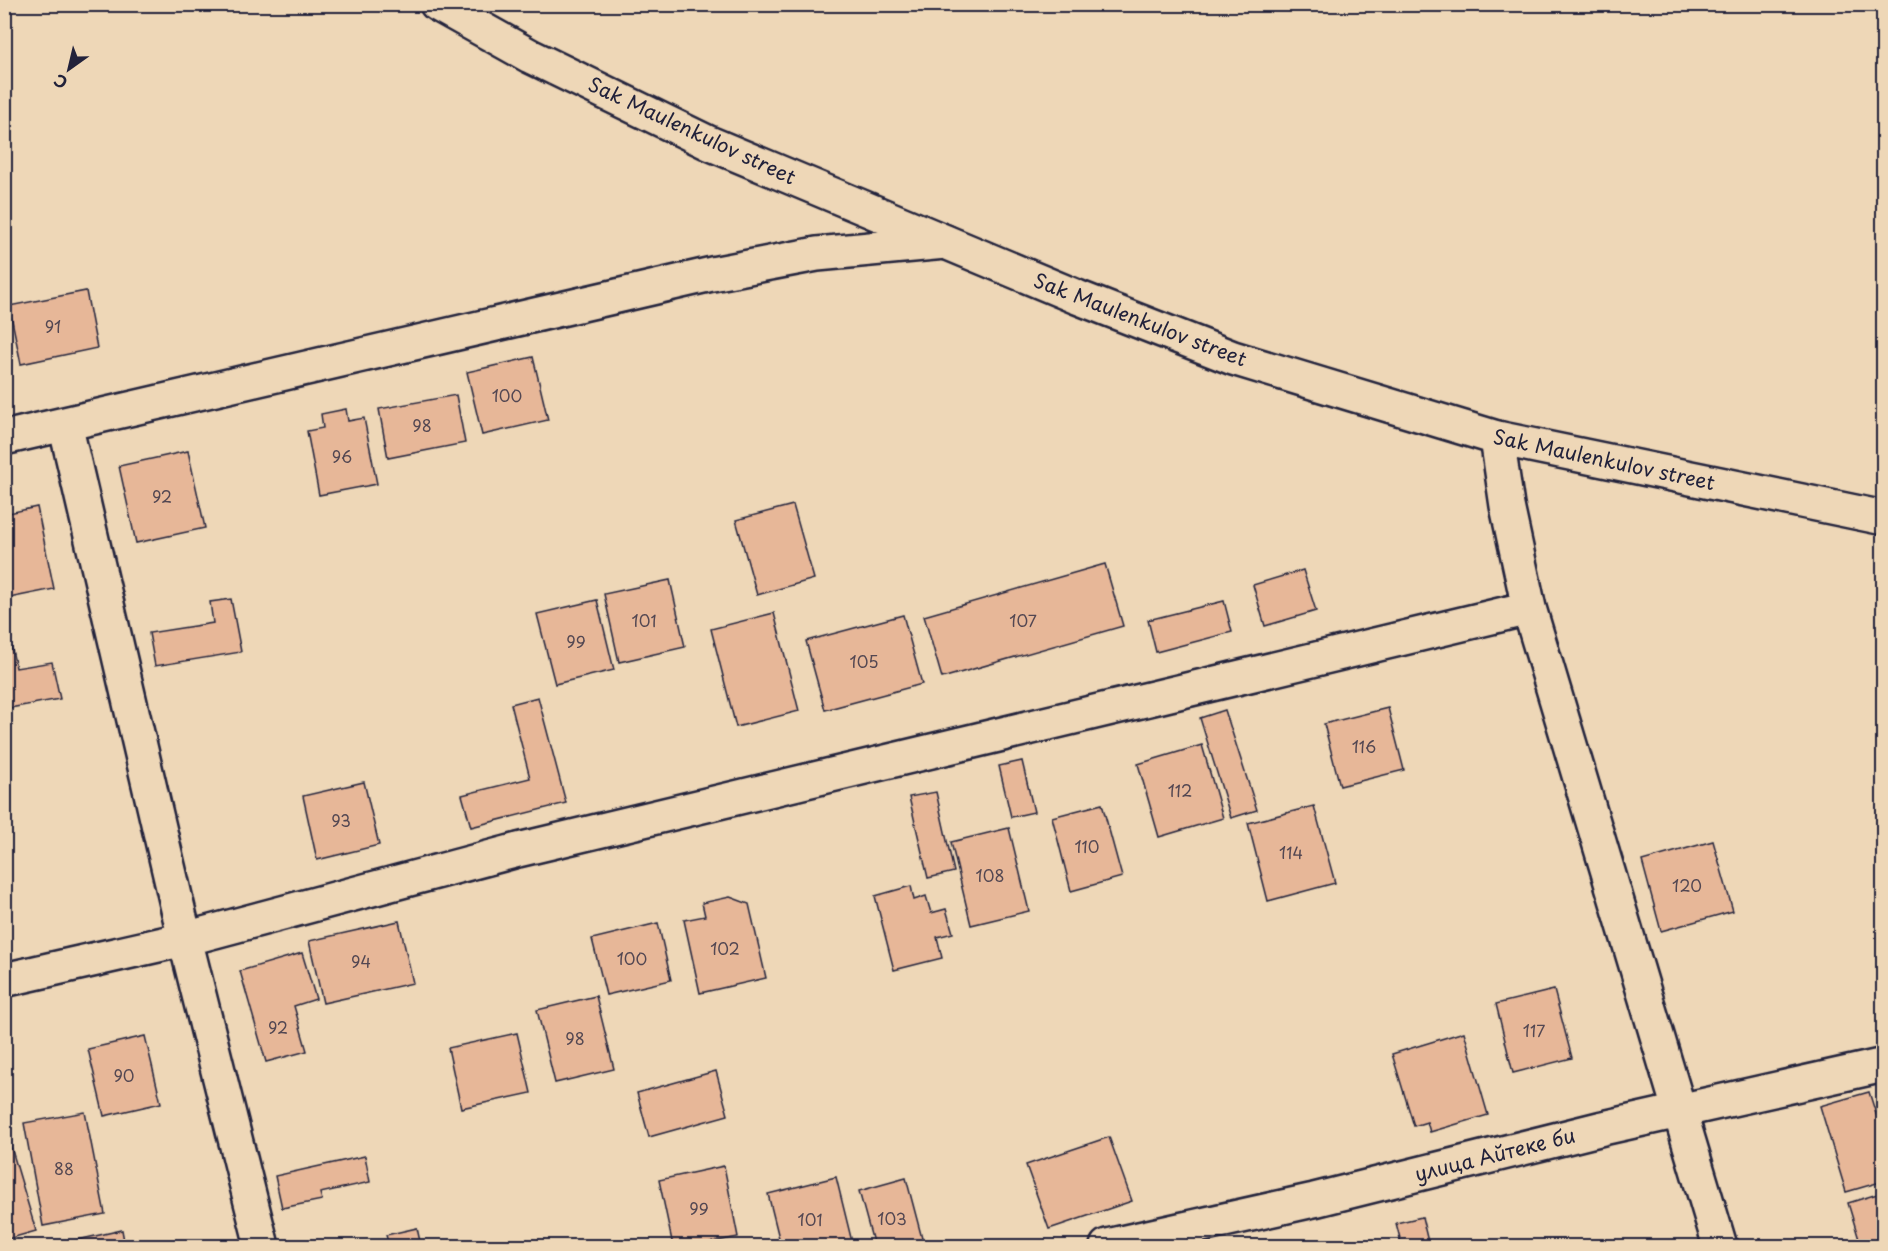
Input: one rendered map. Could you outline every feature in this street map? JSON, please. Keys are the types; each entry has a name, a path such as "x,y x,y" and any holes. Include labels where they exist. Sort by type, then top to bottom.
{"street":[{"name":"Sak Maulenkulov street","path":"437,4 530,56 709,142 945,242 1233,358 1497,438 1884,518"},
{"path":"4,438 712,274 817,254 945,242"},
{"path":"65,424 185,939 262,1246"},
{"path":"1497,438 1507,506 1529,608 1612,894 1720,1246"},
{"path":"4,980 185,939 518,850 1529,608"},
{"name":"улица Айтеке би","path":"1107,1246 1884,1065"}],"building":[{"path":"86,291 97,348 21,364 9,306"},
{"path":"533,357 548,420 482,435 467,372"},
{"path":"456,395 465,443 388,458 379,409"},
{"path":"346,409 348,421 364,418 377,484 319,495 307,431 323,428 321,414"},
{"path":"188,451 205,528 136,543 119,466"},
{"path":"793,505 814,579 757,595 736,520"},
{"path":"37,507 54,589 4,599 4,514"},
{"path":"1105,564 1123,626 942,678 924,616"},
{"path":"1303,570 1316,611 1265,626 1253,585"},
{"path":"670,580 685,647 619,662 604,594"},
{"path":"231,599 241,652 155,666 149,633 213,623 210,602"},
{"path":"597,600 614,670 555,684 537,614"},
{"path":"1224,601 1232,632 1156,652 1148,620"},
{"path":"774,613 799,711 736,727 711,629"},
{"path":"4,614 16,668 52,662 60,699 4,709"},
{"path":"903,615 922,684 825,710 806,641"},
{"path":"538,697 566,803 471,827 462,795 530,778 511,704"},
{"path":"1388,708 1404,770 1340,786 1324,724"},
{"path":"1225,710 1257,810 1231,818 1200,718"},
{"path":"1202,745 1223,818 1159,837 1138,764"},
{"path":"1022,761 1034,812 1011,817 999,766"},
{"path":"364,782 379,845 317,860 303,796"},
{"path":"936,792 954,872 928,878 909,797"},
{"path":"1102,804 1122,877 1071,891 1052,817"},
{"path":"1314,806 1335,883 1268,901 1248,823"},
{"path":"1009,828 1029,911 971,925 951,842"},
{"path":"1713,841 1733,911 1661,931 1642,861"},
{"path":"911,886 914,900 926,896 931,913 946,909 953,933 937,937 942,958 894,970 875,896"},
{"path":"730,897 749,904 766,978 700,993 684,920 705,916 702,903"},
{"path":"399,921 413,983 323,1003 309,941"},
{"path":"658,923 671,980 606,995 592,939"},
{"path":"302,953 316,999 294,1006 307,1051 266,1062 240,971"},
{"path":"1554,990 1572,1058 1513,1073 1496,1004"},
{"path":"596,996 614,1069 555,1083 537,1010"},
{"path":"1464,1032 1488,1115 1430,1132 1427,1122 1414,1126 1392,1054"},
{"path":"517,1033 531,1093 461,1108 448,1048"},
{"path":"145,1036 161,1103 104,1116 88,1049"},
{"path":"716,1071 728,1115 649,1137 637,1093"},
{"path":"1869,1092 1884,1139 1884,1181 1846,1192 1820,1106"},
{"path":"85,1112 105,1214 43,1226 24,1123"},
{"path":"6,1130 36,1231 4,1240 4,1131"},
{"path":"1109,1137 1132,1201 1049,1229 1026,1165"},
{"path":"365,1156 370,1182 320,1193 322,1200 282,1208 275,1176"},
{"path":"724,1166 738,1237 693,1246 673,1246 659,1180"},
{"path":"836,1177 853,1246 781,1246 768,1194"},
{"path":"906,1178 924,1246 874,1246 859,1191"},
{"path":"1884,1192 1884,1246 1861,1246 1848,1203"},
{"path":"1422,1217 1429,1246 1402,1246 1396,1223"},
{"path":"417,1228 421,1246 389,1246 386,1235"},
{"path":"122,1230 125,1246 51,1246"}]}
